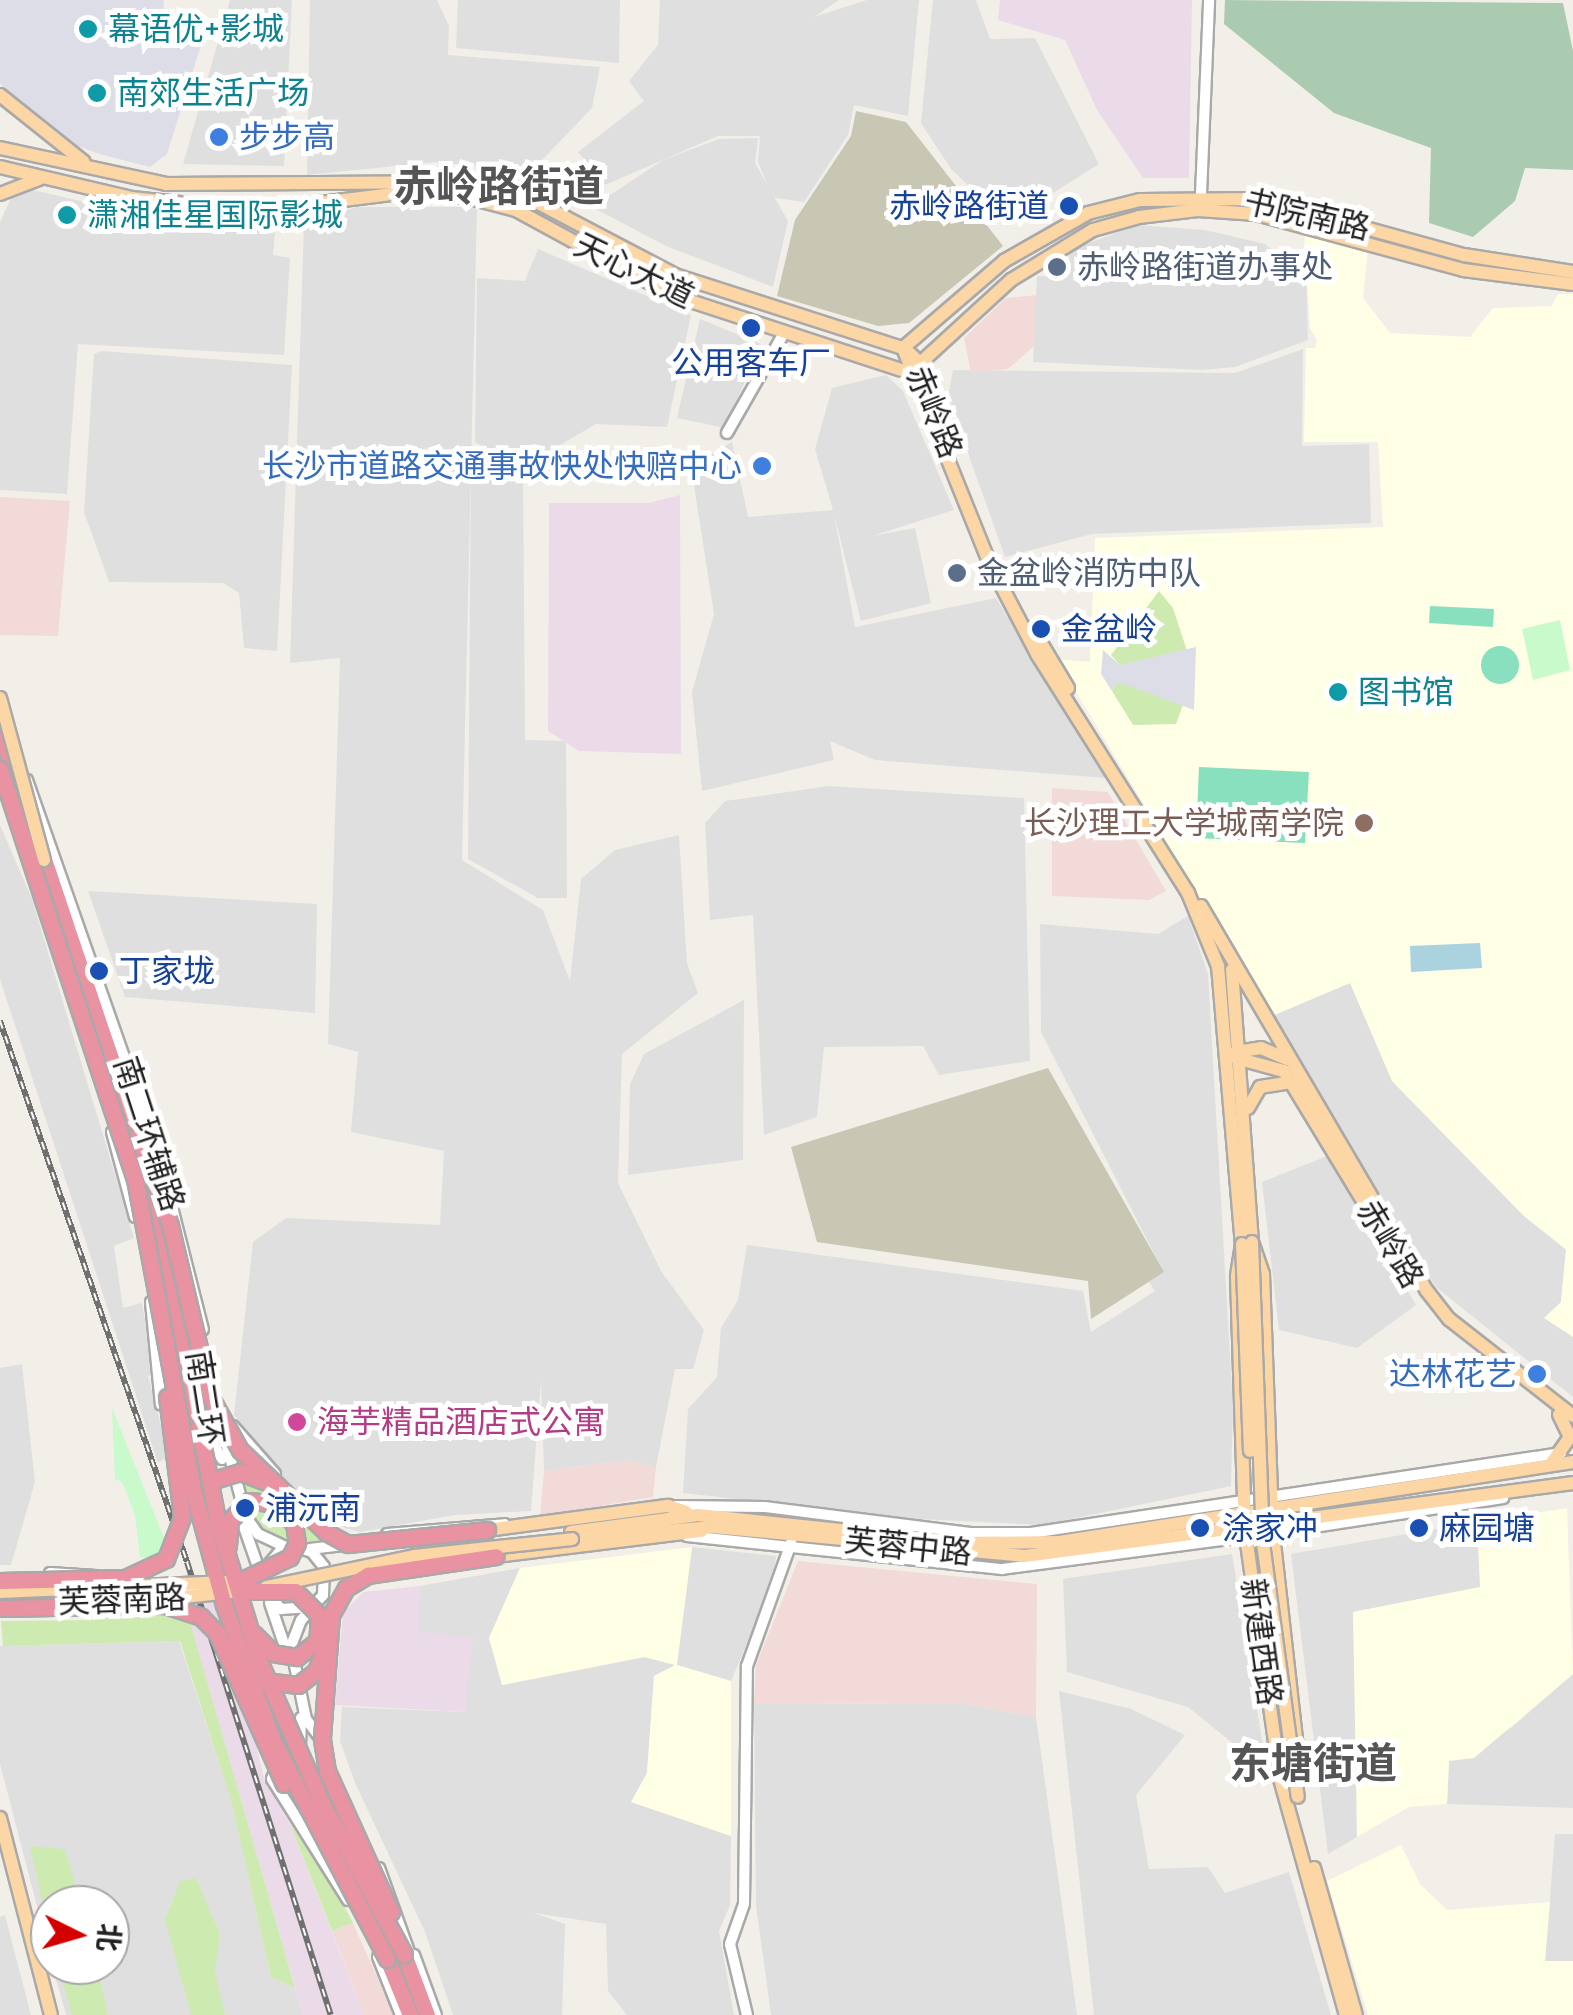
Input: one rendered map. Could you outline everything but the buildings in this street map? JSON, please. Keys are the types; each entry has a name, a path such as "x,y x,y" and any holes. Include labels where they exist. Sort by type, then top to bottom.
{"highway":[{"name":"南二环","path":"0,730 118,1122 160,1298 202,1524 239,1651 274,1740 382,1958 407,1984 427,2015"},
{"name":"南二环","path":"0,769 38,861 138,1135 228,1560 260,1663 281,1716 406,1947 410,2015"},
{"path":"138,1135 174,1243 216,1412 240,1450 285,1494 348,1544 487,1530"},
{"path":"0,1577 125,1578 148,1572 172,1550 182,1517 160,1298"},
{"path":"202,1524 206,1492 229,1473 246,1473 285,1494"},
{"path":"228,1560 230,1520 244,1503 265,1499 290,1515 298,1543 290,1556 246,1585"},
{"path":"239,1651 261,1680 289,1688 316,1671 334,1605 357,1580 414,1565 496,1556"},
{"path":"246,1585 304,1594 316,1606 320,1633 306,1653 280,1656 246,1619"},
{"path":"0,1603 164,1606 201,1616 222,1645 286,1788 342,1871"},
{"path":"328,1632 322,1738 327,1771 406,1947"}],"main road":[{"path":"0,95 38,132 98,171"},
{"name":"天心大道","path":"0,148 98,171 234,188 468,182 521,194 675,274 903,348"},
{"name":"天心大道","path":"0,167 132,198 220,207 296,206 409,192 466,197 516,210 672,295 784,333 916,368"},
{"path":"0,194 26,180 58,180"},
{"name":"书院南路","path":"903,348 1004,261 1088,212 1200,194 1260,199 1464,256 1573,272"},
{"name":"书院南路","path":"916,368 1011,280 1092,230 1178,212 1256,214 1463,270 1573,284"},
{"name":"赤岭路","path":"903,348 916,368 1009,590 1438,1305 1566,1415 1573,1426"},
{"name":"赤岭路","path":"916,368 988,562 1037,654 1188,893 1218,966 1235,1057"},
{"path":"0,698 38,861"},
{"path":"0,789 38,861"},
{"name":"新建西路","path":"1231,962 1263,1543 1293,1798 1346,2015"},
{"path":"1235,1057 1261,1048 1288,1060"},
{"path":"1235,1057 1284,1071 1293,1082"},
{"name":"新建西路","path":"1235,1057 1245,1120 1247,1243 1237,1277 1245,1521 1280,1779 1293,1798 1356,2015"},
{"path":"1245,1120 1260,1087 1293,1082"},
{"name":"赤岭路","path":"1293,1082 1420,1295 1451,1329 1566,1415"},
{"name":"新建西路","path":"1247,1243 1262,1274 1270,1498 1300,1774 1293,1798"},
{"path":"1566,1415 1568,1457"},
{"name":"芙蓉中路","path":"1272,1524 1551,1464 1568,1457"},
{"name":"芙蓉中路","path":"668,1512 1012,1544 1245,1521 1272,1524 1573,1486"},
{"path":"487,1530 668,1512"},
{"path":"572,1535 668,1512"},
{"name":"芙蓉中路","path":"246,1585 414,1556 572,1535 713,1528 792,1541 1025,1556 1245,1521"},
{"path":"496,1556 526,1557 686,1536 713,1528"},
{"name":"芙蓉南路","path":"0,1603 246,1585"},
{"path":"0,1818 48,2015"},
{"path":"0,1848 48,2015"}],"street":[{"path":"1200,194 1209,0"},
{"path":"727,433 784,333"},
{"name":"南二环辅路","path":"0,709 159,1156 216,1388 227,1462 246,1517 258,1534 288,1548"},
{"name":"南二环辅路","path":"0,789 130,1196 151,1298 162,1416 179,1438 216,1445 285,1641 302,1727 300,1750 277,1766 274,1784 382,1958 402,2015"},
{"path":"216,1388 235,1429 334,1532 337,1549"},
{"path":"668,1512 765,1507 1004,1534 1245,1521 1270,1498 1568,1457"},
{"path":"0,1603 174,1594 246,1585 263,1580 288,1548 337,1549 365,1539 432,1527 526,1524"},
{"path":"686,1536 792,1541 747,1666 744,1904 730,1944 747,2015"},
{"path":"365,1539 356,1548 359,1571 377,1579"},
{"path":"303,1548 324,1566 326,1586 291,1646 306,1719 326,1744 436,2015"},
{"path":"263,1580 288,1611 314,1605 377,1579 526,1557"},
{"path":"0,1577 82,1570 122,1596"},
{"path":"0,1603 88,1612 122,1596"}],"shaded area":[{"name":"南郊生活广场","path":"0,0 164,0 163,15 201,45 167,154 150,167 99,154 71,143 17,103 0,83"},
{"path":"230,0 292,0 284,166 183,164"},
{"path":"310,0 437,0 449,26 448,55 600,67 592,108 520,183 487,167 436,162 307,175"},
{"path":"458,0 620,0 619,63 456,48"},
{"path":"660,0 839,0 814,17 867,0 919,0 908,116 854,105 848,135 804,202 776,198 769,189 758,162 760,136 718,136 605,185 578,152 644,101 629,81 658,45"},
{"path":"933,0 976,0 990,39 1035,38 1099,164 1007,222 951,169 921,123"},
{"path":"1000,0 1192,0 1189,178 1143,178 1097,110 1065,40 998,20"},
{"path":"1225,0 1563,3 1573,51 1573,170 1525,168 1515,201 1473,237 1429,223 1431,148 1334,113 1224,24"},
{"path":"856,111 906,122 1003,246 909,323 878,326 777,296 795,220 851,136"},
{"path":"758,138 755,163 788,221 773,287 666,246 592,207 663,160 719,139"},
{"path":"33,190 102,206 276,219 273,255 290,258 284,355 78,344 67,494 0,490 0,222 11,198"},
{"path":"357,207 477,207 462,860 543,910 570,981 581,879 615,850 679,835 687,963 698,993 622,1054 618,1183 661,1271 704,1330 693,1369 675,1369 656,1467 628,1460 544,1471 541,1381 531,1511 455,1515 360,1532 345,1528 283,1478 234,1415 253,1242 286,1218 440,1225 444,1151 351,1132 358,1052 328,1044 340,658 290,663 304,223"},
{"path":"1137,225 1205,230 1265,244 1306,277 1308,340 1235,367 1202,370 1033,362 1037,276 1067,277 1070,250"},
{"name":"长沙理工大学城南学院","path":"1304,233 1368,250 1363,298 1390,333 1470,337 1493,308 1552,306 1558,294 1573,294 1573,1337 1544,1318 1561,1302 1566,1249 1524,1216 1392,1081 1350,983 1272,1016 1056,659 1090,662 1095,538 1383,527 1378,442 1304,442 1306,348 1315,348 1317,340 1310,328"},
{"path":"538,249 691,315 667,427 596,424 541,456 491,452 475,442 477,278 525,281"},
{"path":"1037,295 1034,346 1008,369 971,373 964,338 1006,298"},
{"path":"700,319 761,344 725,428 677,418"},
{"path":"1303,349 1302,446 1369,444 1371,523 1092,534 1005,557 948,397 953,370 1235,373"},
{"path":"101,351 292,365 277,651 244,648 239,593 223,583 109,582 84,512 94,354"},
{"path":"886,375 903,391 954,510 872,536 915,528 931,603 861,621 834,514 855,627 996,598 1106,778 875,760 830,741 834,760 702,791 692,692 714,614 691,466 732,442 748,517 833,510 815,449 832,388"},
{"path":"471,458 523,461 525,740 566,741 567,898 538,898 468,859"},
{"path":"680,495 681,754 579,751 548,731 549,503 649,503"},
{"path":"0,497 70,501 58,636 0,635"},
{"path":"1196,647 1194,710 1118,682 1112,691 1101,674 1103,650 1120,665"},
{"path":"829,786 1024,798 1030,1061 939,1075 923,1046 824,1047 817,1117 764,1135 753,915 710,920 705,823 725,801"},
{"path":"1052,788 1108,792 1166,891 1149,900 1052,896"},
{"path":"0,825 32,899 134,1238 114,1246 123,1308 142,1303 154,1374 148,1376 169,1456 158,1463 0,979"},
{"path":"88,891 317,904 315,1013 125,997"},
{"path":"1188,916 1208,974 1233,1408 1231,1486 1042,1525 918,1519 683,1493 688,1409 717,1377 721,1328 738,1300 747,1245 1083,1291 1091,1332 1155,1291 1149,1282 1163,1271 1041,1032 1040,924 1158,934"},
{"path":"1350,983 1394,1083 1524,1216 1566,1250 1561,1302 1573,1336 1573,1397 1436,1287 1272,1016"},
{"path":"744,1000 743,1160 628,1175 630,1084 644,1054"},
{"path":"1048,1068 1164,1272 1091,1319 1088,1281 817,1242 791,1147"},
{"path":"1327,1156 1416,1305 1357,1348 1279,1330 1262,1182"},
{"path":"22,1364 35,1482 11,1565 0,1565 0,1368"},
{"path":"628,1460 656,1467 653,1497 540,1516 544,1471"},
{"path":"1567,1508 1573,1674 1474,1758 1449,1761 1447,1804 1409,1807 1357,1837 1353,1612 1480,1587 1477,1522"},
{"path":"1477,1522 1481,1587 1359,1611 1357,1837 1328,1854 1291,1554"},
{"path":"692,1547 776,1556 772,1584 731,1681 677,1665 654,1676 647,1773 631,1802 731,1836 730,1905 719,1931 734,2015 627,2015 608,1991 606,1924 534,1913 565,1924 562,2015 453,2015 425,1932 356,1785 340,1741 342,1707 465,1712 418,1633 420,1586 520,1568 489,1638 503,1685 645,1657 676,1665"},
{"path":"692,1547 677,1665 731,1681 731,1836 631,1802 647,1773 654,1676 675,1665 644,1657 502,1685 489,1638 520,1568"},
{"path":"1232,1554 1267,1771 1188,1707 1067,1672 1063,1579"},
{"path":"798,1561 1037,1584 1036,1717 961,1703 754,1704 756,1665"},
{"path":"420,1586 419,1632 473,1638 465,1712 335,1705 343,1613 363,1592"},
{"path":"220,1597 265,1782 290,1824 364,2015 303,2015 183,1600"},
{"path":"179,1641 231,1799 271,1977 295,1988 303,2015 66,2015 58,1985 130,1985 130,1885 32,1885 0,1764 0,1646"},
{"path":"1573,1674 1573,1808 1447,1804 1449,1761 1511,1728"},
{"path":"1059,1691 1131,1709 1185,1735 1136,1795 1149,1869 1208,1867 1225,1893 1289,1872 1331,2015 1094,2015"},
{"path":"961,1703 1036,1717 1077,2015 771,2015 756,1905 754,1704"},
{"path":"1555,1834 1573,1834 1573,1961 1545,1961"},
{"path":"1401,1845 1420,1884 1447,1910 1550,1902 1545,1961 1573,1961 1573,2015 1368,2015 1327,1881"},
{"path":"5,1915 31,2015 0,2015 0,1917"},
{"path":"353,1923 394,2015 364,2015 332,1931"}],"green space":[{"path":"1159,591 1173,608 1188,654 1120,665 1111,655"},
{"path":"1430,606 1494,609 1493,627 1429,623"},
{"path":"1560,620 1570,670 1533,680 1522,629"},
{"path":"1500,646 1514,651 1519,665 1514,679 1500,684 1486,679 1481,665 1486,651"},
{"path":"1118,681 1184,702 1176,724 1133,725 1112,691"},
{"path":"1199,767 1309,772 1305,843 1196,838"},
{"path":"112,1408 168,1548 157,1560 140,1557 135,1514 122,1482 115,1479"},
{"path":"227,1443 332,1545 277,1539 255,1525"},
{"path":"159,1609 188,1615 295,1988 271,1977 231,1800 180,1641 3,1646 1,1621 93,1620 110,1610"},
{"path":"290,1824 333,1885 353,1923 332,1931"},
{"path":"30,1846 65,1849 75,1885 39,1885"},
{"path":"196,1878 220,1934 215,1973 225,2015 191,2015 165,1920 180,1881"},
{"path":"64,1985 101,1985 108,2015 72,2015"}],"water":[{"path":"1480,943 1482,968 1411,972 1410,946"}],"railway":[{"path":"0,1021 187,1562 331,2015"}],"place":[{"name":"幕语优+影城","path":"88,29"},
{"name":"南郊生活广场","path":"97,93"},
{"name":"步步高","path":"219,137"},
{"name":"赤岭路街道","path":"1069,206"},
{"name":"潇湘佳星国际影城","path":"67,215"},
{"name":"赤岭路街道办事处","path":"1057,267"},
{"name":"公用客车厂","path":"751,328"},
{"name":"长沙市道路交通事故快处快赔中心","path":"762,466"},
{"name":"金盆岭消防中队","path":"957,573"},
{"name":"金盆岭","path":"1041,629"},
{"name":"图书馆","path":"1338,692"},
{"name":"长沙理工大学城南学院","path":"1364,823"},
{"name":"丁家垅","path":"99,971"},
{"name":"达林花艺","path":"1537,1374"},
{"name":"海芋精品酒店式公寓","path":"297,1422"},
{"name":"浦沅南","path":"245,1508"},
{"name":"涂家冲","path":"1200,1528"},
{"name":"麻园塘","path":"1419,1528"}],"district":[{"name":"赤岭路街道","path":"499,187"},
{"name":"东塘街道","path":"1313,1764"}]}
